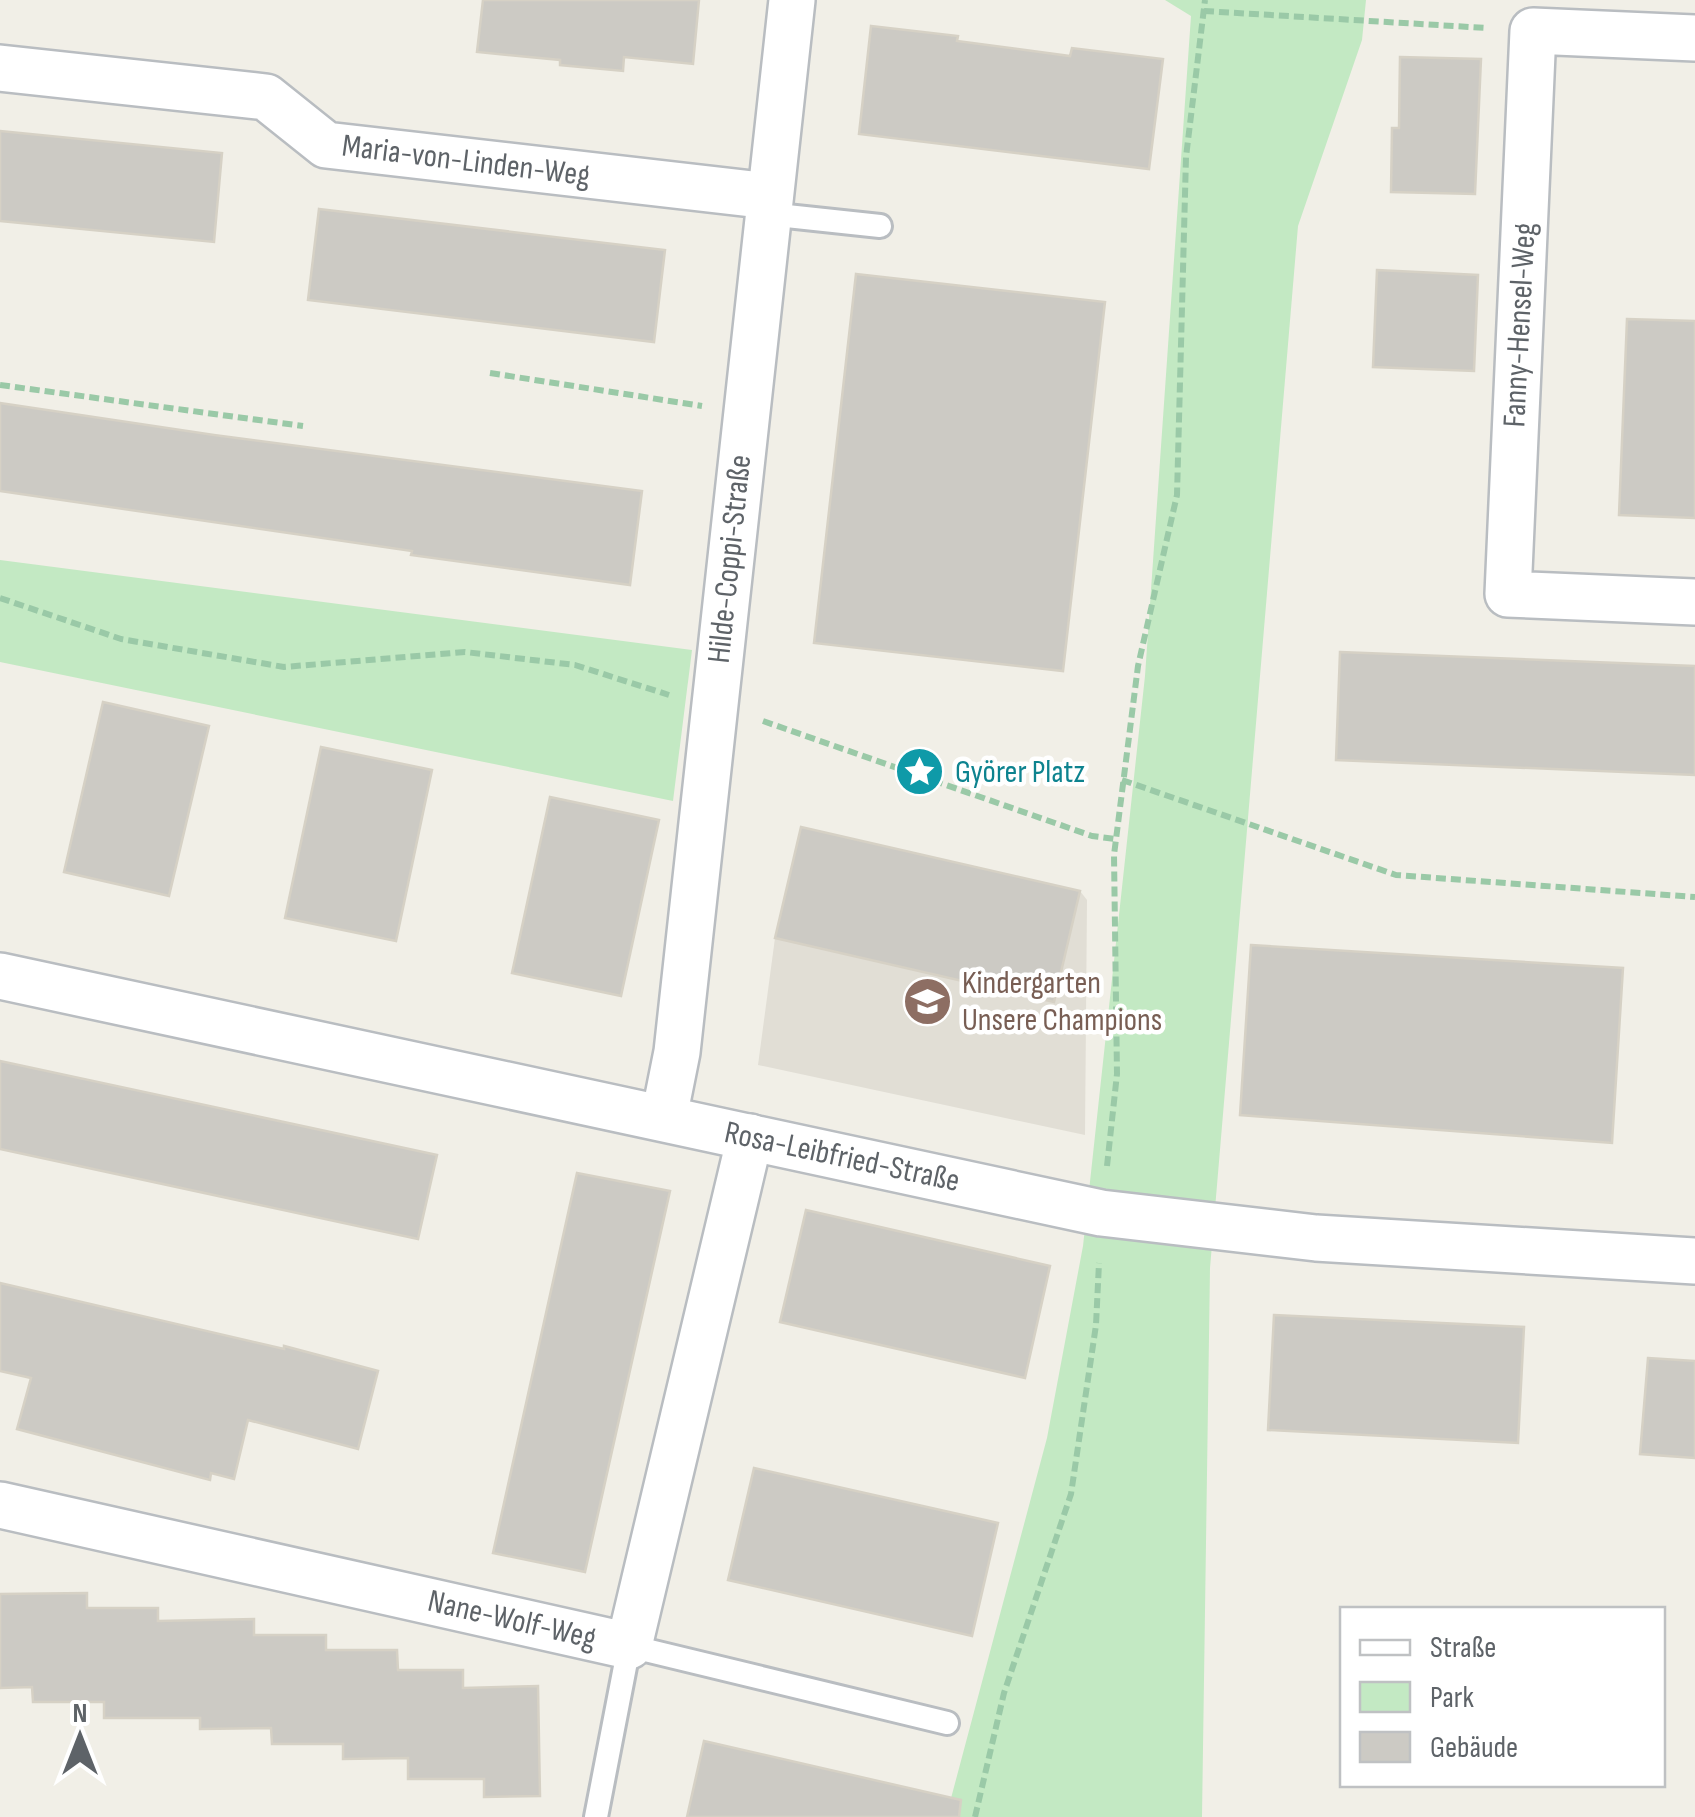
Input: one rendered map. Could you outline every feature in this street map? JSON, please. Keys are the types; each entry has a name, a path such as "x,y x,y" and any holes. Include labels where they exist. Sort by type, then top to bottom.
{"street":[{"name":"Hilde-Coppi-Straße","path":"664,1118 677,1052 792,0"},
{"path":"1533,31 1695,38"},
{"name":"Fanny-Hensel-Weg","path":"1533,31 1508,594 1695,602"},
{"name":"Maria-von-Linden-Weg","path":"0,68 266,97 326,145 769,205"},
{"name":"Rosa-Leibfried-Straße","path":"0,976 1101,1213 1316,1238 1695,1261"},
{"name":"Nane-Wolf-Weg","path":"0,1506 630,1646 750,1137"}],"lane":[{"path":"769,205 880,226"},
{"path":"596,1817 630,1646 947,1723"}],"path":[{"path":"975,1817 1004,1692 1071,1494 1096,1325 1101,1213 1118,1074 1116,840 1138,666 1176,495 1186,156 1205,0"},
{"path":"1204,11 1533,31"},
{"path":"490,373 746,412"},
{"path":"0,384 304,426"},
{"path":"0,598 121,639 284,667 465,652 575,665 714,706 1092,836 1116,840"},
{"path":"1122,780 1396,874 1695,897"}],"shaded area":[{"name":"Kindergarten Unsere Champions","path":"801,827 1080,891 1087,900 1085,1135 758,1065 775,938"}],"green space":[{"path":"1165,0 1366,0 1362,40 1298,226 1210,1268 1202,1817 946,1817 1047,1438 1083,1246 1145,676 1191,16"},
{"path":"0,560 692,650 673,801 0,662"}],"building":[{"path":"483,0 699,0 693,64 624,57 623,71 477,52"},
{"path":"871,26 958,36 957,41 1070,56 1072,48 1163,59 1149,169 859,134"},
{"path":"1400,57 1481,59 1475,194 1391,192 1392,128 1399,128"},
{"path":"0,131 222,153 214,242 0,221"},
{"path":"319,209 665,250 654,342 308,300"},
{"path":"1377,270 1478,275 1474,371 1373,367"},
{"path":"856,274 1105,302 1063,671 814,643"},
{"path":"1627,319 1695,321 1695,518 1619,515"},
{"path":"0,403 642,491 630,585 0,491"},
{"path":"1340,652 1695,666 1695,775 1336,760"},
{"path":"103,702 209,726 169,896 64,872"},
{"path":"321,747 432,770 396,941 285,918"},
{"path":"550,797 659,820 621,996 512,973"},
{"path":"801,827 1080,891 1054,1002 775,938"},
{"path":"1251,945 1623,968 1612,1143 1240,1115"},
{"path":"0,1061 437,1155 418,1239 0,1149"},
{"path":"577,1173 670,1191 585,1572 493,1553"},
{"path":"806,1210 1050,1266 1025,1378 780,1322"},
{"path":"0,1283 284,1346 378,1371 358,1449 248,1420 234,1479 211,1473 210,1480 17,1429 31,1378 0,1371"},
{"path":"1274,1315 1524,1327 1518,1443 1268,1430"},
{"path":"1648,1358 1695,1361 1695,1458 1640,1454"},
{"path":"754,1468 998,1523 972,1636 728,1580"},
{"path":"87,1593 87,1608 158,1608 158,1621 254,1619 254,1635 326,1635 326,1650 397,1650 398,1670 463,1670 463,1688 538,1686 540,1796 484,1797 484,1779 408,1779 408,1758 343,1759 343,1744 272,1744 271,1728 200,1729 200,1718 104,1718 104,1702 33,1702 32,1687 0,1688 0,1594"},
{"path":"704,1741 961,1800 959,1817 687,1817"}],"place":[{"name":"Györer Platz","path":"920,772"},
{"name":"Kindergarten Unsere Champions","path":"927,1001"}]}
